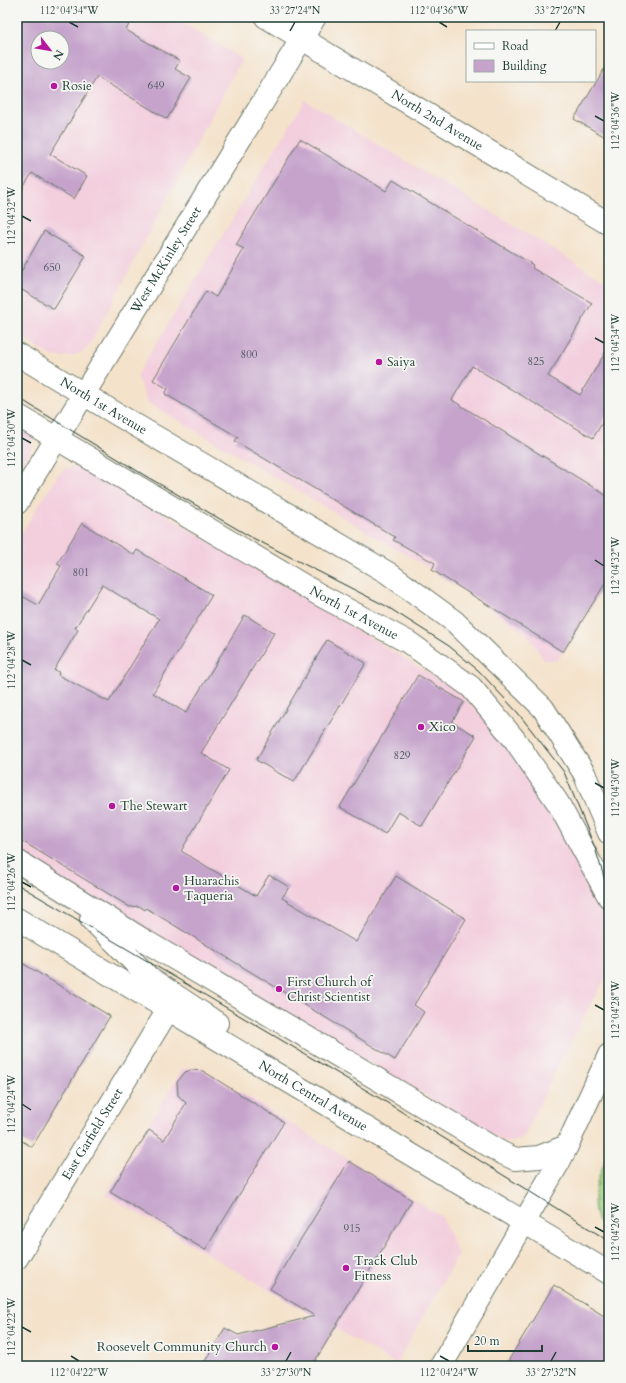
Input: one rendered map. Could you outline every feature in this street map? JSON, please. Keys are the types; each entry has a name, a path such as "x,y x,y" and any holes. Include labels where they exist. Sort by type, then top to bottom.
{"main road":[{"name":"North 2nd Avenue","path":"266,17 609,224"},
{"name":"West McKinley Street","path":"17,503 315,17"},
{"name":"North 1st Avenue","path":"17,354 388,573 455,622 543,708 584,773 609,833"},
{"name":"North 1st Avenue","path":"17,415 312,590 408,642 472,687 515,740 558,803 609,896"},
{"path":"19,863 82,911 116,943 149,978 220,1024 241,1052"},
{"path":"19,863 145,941 500,1152 515,1159 539,1157 567,1146"},
{"name":"North Central Avenue","path":"17,919 609,1272"},
{"name":"East Garfield Street","path":"17,1258 168,1010"},
{"path":"441,1366 559,1162 609,1056"}],"shaded area":[{"path":"17,17 173,17 242,59 90,344 82,352 72,356 59,357 50,355 17,335"},
{"path":"305,100 609,283 609,573 558,660 544,660 527,634 432,570 147,402 137,375"},
{"path":"17,426 32,435 33,440 30,452 17,469"},
{"path":"78,466 92,470 447,684 465,698 509,746 548,800 602,900 609,918 609,971 555,1071 525,1134 520,1139 511,1142 503,1141 17,855 17,540 58,475 64,469"},
{"path":"183,1068 201,1068 442,1217 458,1255 396,1364 106,1195"}],"green space":[{"path":"609,1151 609,1233 601,1225 596,1216 594,1205 597,1182"}],"building":[{"path":"17,17 133,17 126,30 180,61 175,69 191,78 167,119 97,77 50,154 87,176 74,199 32,173 17,198"},
{"path":"609,61 609,139 574,119"},
{"path":"300,139 386,191 393,180 533,265 532,268 592,303 548,376 580,395 609,346 609,412 593,438 472,366 452,400 609,497 609,577 563,652 432,570 435,563 393,540 395,537 235,441 238,437 165,394 168,389 153,380 206,291 216,297 244,249 236,245"},
{"path":"44,231 86,256 54,309 17,287 17,279"},
{"path":"82,523 134,555 137,550 212,595 153,693 186,713 245,615 274,633 201,753 229,770 181,851 256,896 269,875 289,887 282,898 356,942 396,876 466,919 414,1005 424,1012 395,1060 146,908 145,910 139,906 130,907 17,838 17,593 38,605 61,566 57,564","holes":["102,585 159,619 109,702 58,675 59,672 54,670 78,630 75,628"]},
{"path":"327,640 366,663 294,782 256,760"},
{"path":"418,675 464,702 452,722 476,736 422,826 398,812 385,834 340,807"},
{"path":"17,960 110,1016 32,1147 17,1138"},
{"path":"191,1070 203,1071 284,1122 205,1250 110,1192 149,1130 164,1140 186,1103 178,1095 177,1082 185,1072"},
{"path":"349,1161 412,1200 312,1366 202,1366 225,1328 238,1335 315,1316 270,1289"},
{"path":"554,1285 609,1319 609,1366 505,1366"}],"tram line":[{"path":"17,397 144,475 251,537 386,606 449,646 479,671 518,713 564,772 595,848 609,893"},
{"path":"17,884 381,1099 609,1241"}],"place":[{"name":"Rosie","path":"54,86"},
{"name":"Saiya","path":"379,362"},
{"name":"Xico","path":"421,727"},
{"name":"The Stewart","path":"112,806"},
{"name":"Huarachis Taqueria","path":"176,888"},
{"name":"First Church of Christ Scientist","path":"279,989"},
{"name":"Track Club Fitness","path":"346,1268"},
{"name":"Roosevelt Community Church","path":"275,1347"}]}
